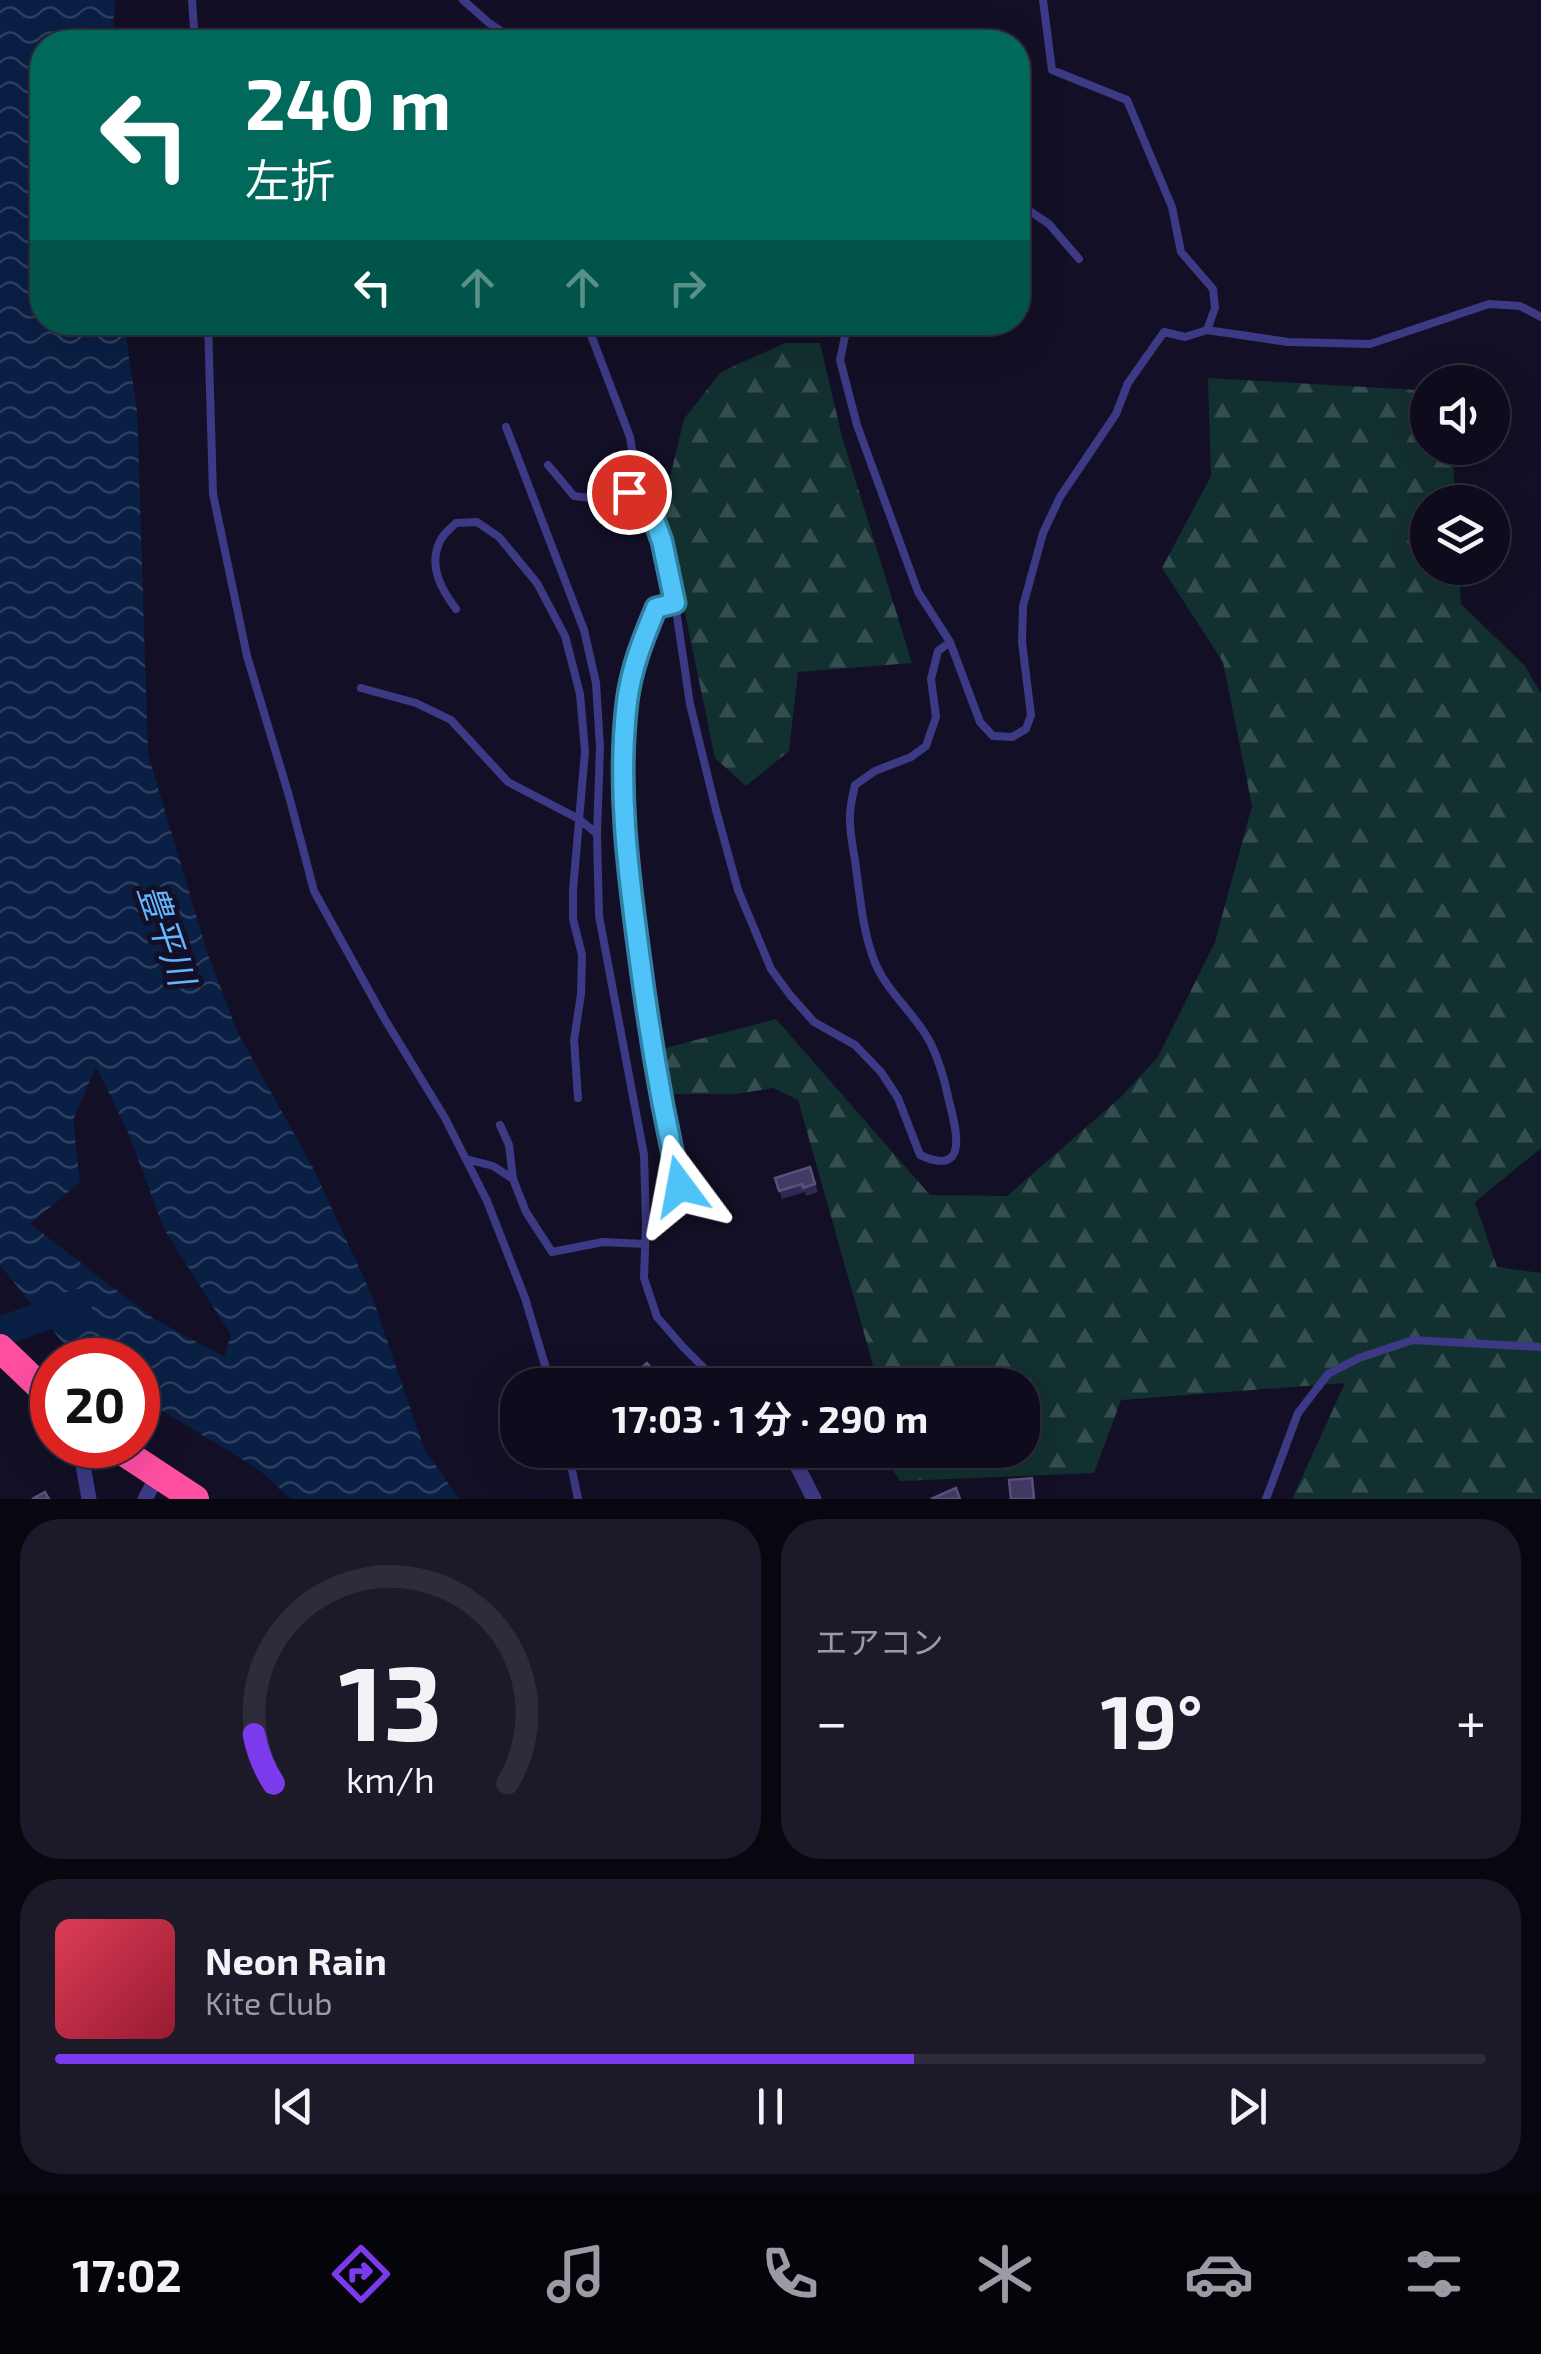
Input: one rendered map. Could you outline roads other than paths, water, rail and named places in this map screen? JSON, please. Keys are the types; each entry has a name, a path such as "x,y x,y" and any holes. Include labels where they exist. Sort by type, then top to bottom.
{"highway":[{"path":"6,1355 30,1377"},
{"path":"141,1468 168,1490"}],"street":[{"path":"84,1468 89,1499"},
{"path":"798,1468 814,1499"}],"lane":[{"path":"192,0 193,30"},
{"path":"463,0 501,30"},
{"path":"1042,0 1052,70 1127,100 1172,207 1181,252 1213,289 1215,308 1207,330"},
{"path":"1030,211 1049,224 1079,258"},
{"path":"845,335 840,360 857,425 918,592 950,642 980,722 993,736 1012,737 1026,729 1031,715 1022,606 1043,532 1060,497 1116,414 1128,384 1164,332 1185,337 1207,330 1288,342 1370,344 1488,304 1520,306 1541,317"},
{"path":"209,335 213,494 246,656 314,890 488,1201 526,1298 546,1368"},
{"path":"591,335 630,437 635,468 629,492"},
{"path":"506,427 584,630 596,683 600,747 599,916 644,1154 644,1278 657,1317 704,1368"},
{"path":"548,465 574,496 607,500 629,492"},
{"path":"629,492 649,506 662,541 690,704 716,810 738,890 771,969 814,1022 855,1045 881,1072 898,1098 920,1155 935,1162 954,1154 958,1137 945,1082 931,1044 889,988 874,960 864,926 849,818 854,785 875,770 911,757 926,746 936,717 930,679 938,651 950,642"},
{"path":"456,609 440,587 436,560 440,540 456,523 477,522 500,537 538,583 565,636 580,694 585,752 572,890 573,919 582,955 574,1040 578,1098"},
{"path":"646,1222 672,1213 680,1186 648,1025 622,789 627,702 638,650 656,608 675,603"},
{"path":"360,688 416,702 451,720 508,782 579,819 597,834"},
{"path":"500,1125 509,1144 514,1179 526,1212 552,1252 603,1242 645,1244"},
{"path":"466,1159 492,1166 514,1179"},
{"path":"1266,1499 1298,1413 1328,1374 1359,1358 1412,1340 1541,1347"},
{"path":"572,1468 578,1499"}],"water":[{"name":"豊平川","path":"0,0 115,0 113,30 30,30 30,335 126,335 137,411 148,754 207,952 238,1033 313,1168 370,1291 424,1448 459,1499 291,1499 258,1469 160,1409 160,1338 59,1338 0,1265","holes":["96,1066 128,1132 164,1229 231,1335 224,1357 153,1318 30,1224 80,1182 73,1120"]}],"waterway":[{"path":"0,1332 77,1304"}]}
